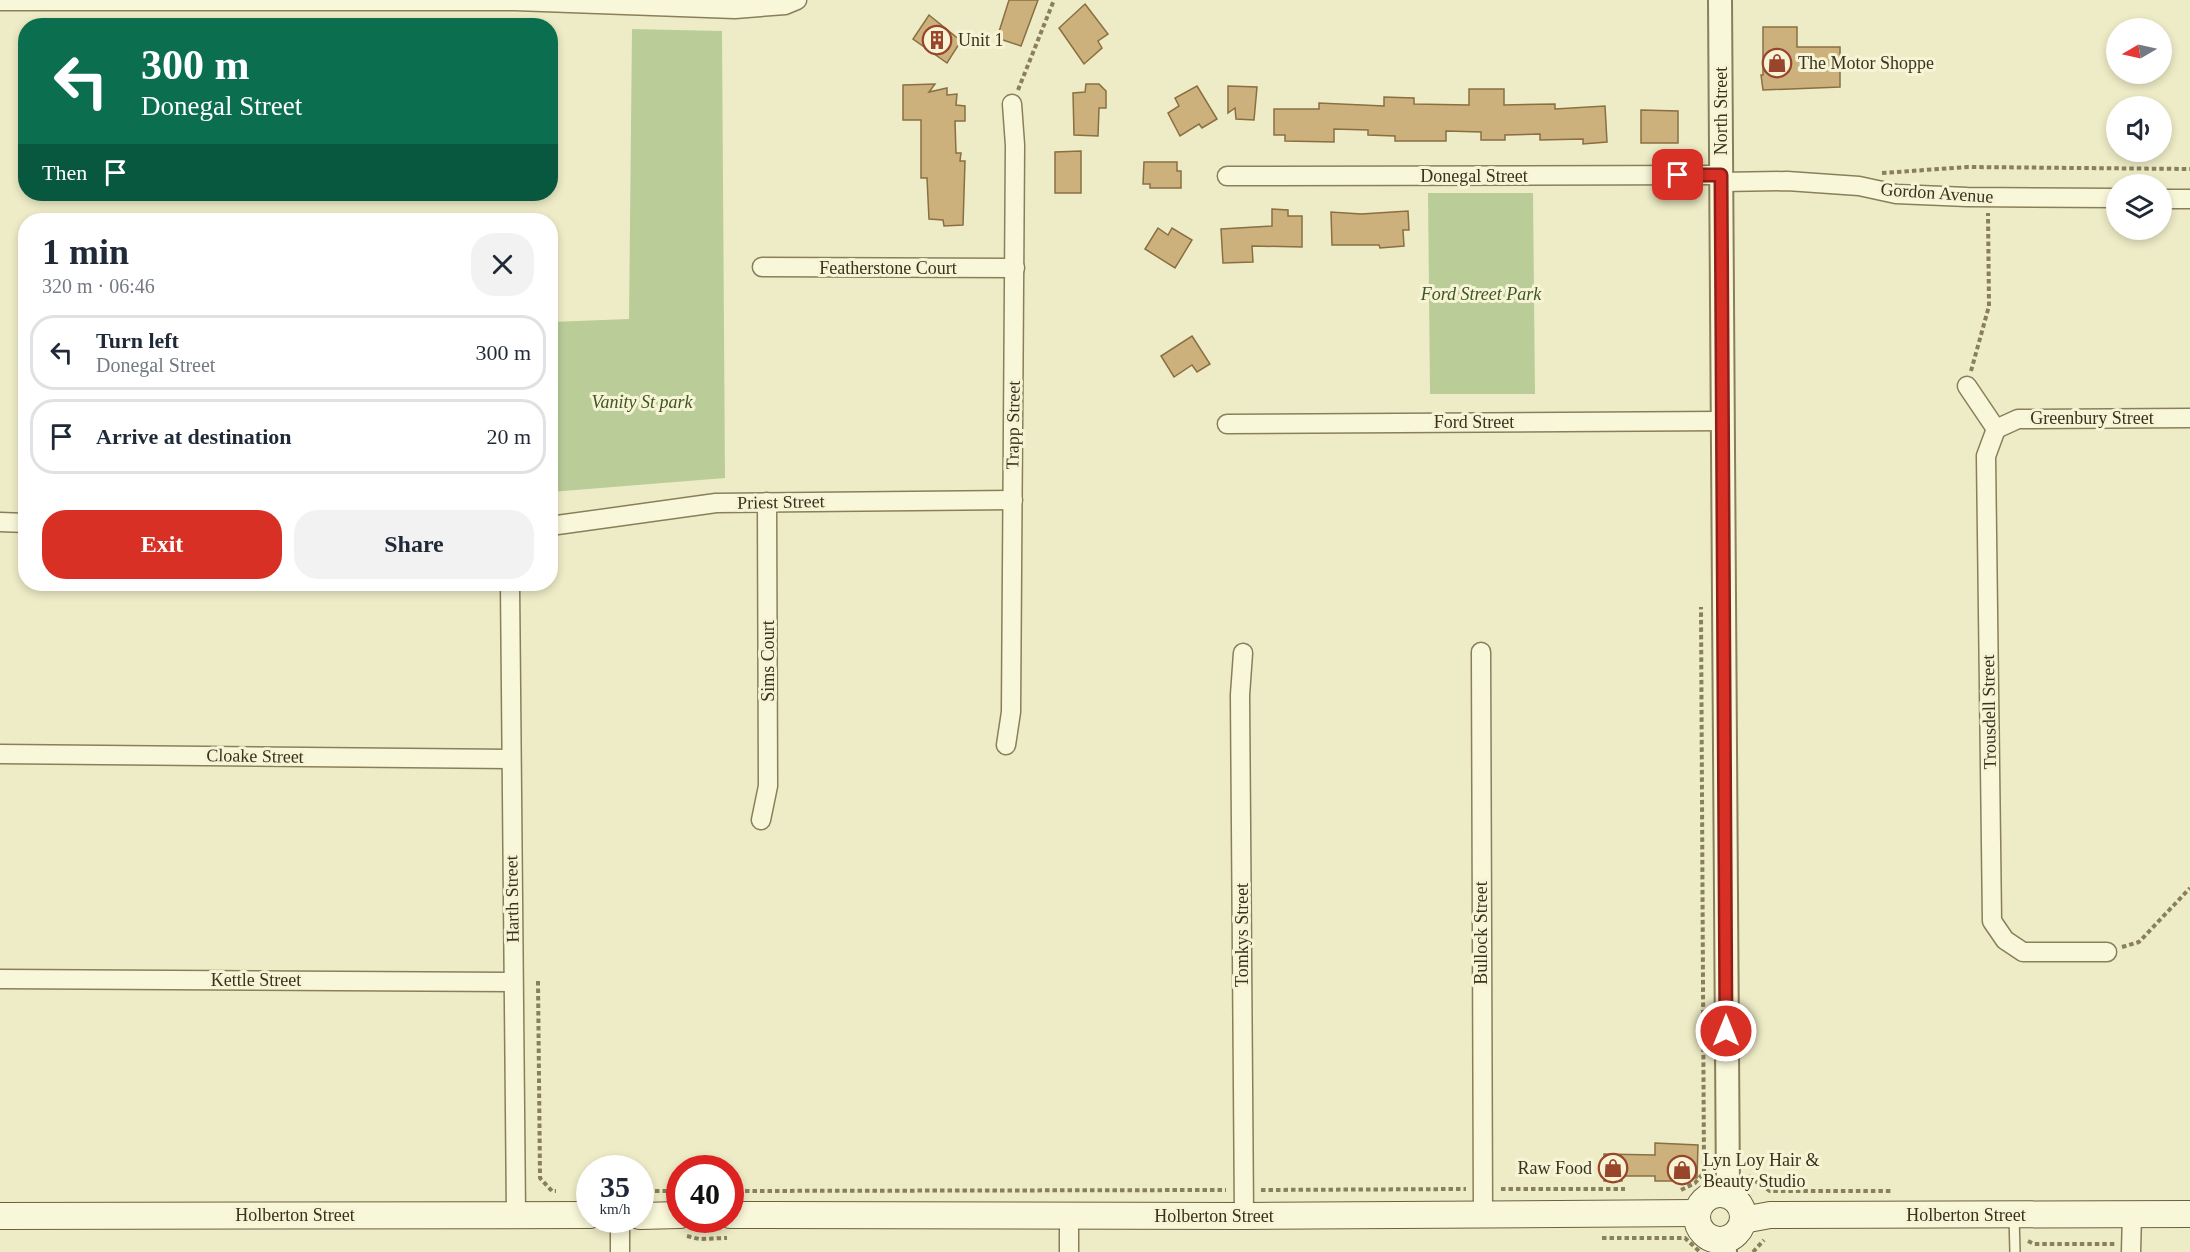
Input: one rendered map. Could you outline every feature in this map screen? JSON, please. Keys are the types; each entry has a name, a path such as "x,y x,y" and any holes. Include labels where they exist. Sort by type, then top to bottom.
{"main road":[{"path":"1712,1195 1728,1195 1739,1203 1743,1220 1740,1230 1724,1246 1706,1235 1700,1227 1697,1213 1704,1200 1712,1195"},
{"name":"Holberton Street","path":"744,1215 1244,1216 1697,1213"},
{"name":"Holberton Street","path":"1743,1220 1770,1215 2014,1228 2132,1214 2190,1214"},
{"name":"Holberton Street","path":"0,1216 576,1215"}],"street":[{"path":"0,2 515,0 735,9 784,5 796,0"},
{"name":"North Street","path":"1720,0 1728,1195"},
{"name":"Trapp Street","path":"1006,745 1011,712 1013,500 1015,145 1012,104"},
{"name":"Donegal Street","path":"1227,176 1721,178"},
{"name":"Gordon Avenue","path":"1721,178 1859,186 1896,194 2106,198"},
{"path":"2172,199 2190,199"},
{"name":"Featherstone Court","path":"762,267 1015,268"},
{"path":"1967,386 1996,429"},
{"name":"Greenbury Street","path":"1996,429 2018,419 2190,418"},
{"name":"Ford Street","path":"1227,424 1722,421"},
{"name":"Trousdell Street","path":"1996,429 1986,456 1992,921 2005,940 2023,952 2107,952"},
{"name":"Priest Street","path":"558,525 716,503 1013,500"},
{"name":"Sims Court","path":"760,820 768,786 767,502"},
{"path":"0,522 18,523"},
{"name":"Harth Street","path":"510,591 516,1215"},
{"name":"Bullock Street","path":"1481,651 1483,1215"},
{"name":"Tomkys Street","path":"1243,653 1240,707 1244,1216"},
{"name":"Cloake Street","path":"0,754 510,759"},
{"name":"Kettle Street","path":"0,979 513,982"},
{"path":"2131,1248 2132,1214"},
{"path":"1069,1216 1069,1252"},
{"path":"620,1233 620,1252"}],"lane":[{"path":"2014,1228 2014,1252"}],"path":[{"path":"1012,104 1054,0"},
{"path":"1859,186 1887,171 1968,167 2190,169"},
{"path":"1967,386 1989,306 1989,234"},
{"path":"2107,952 2139,942 2190,888"},
{"path":"538,981 540,1178 552,1191"},
{"path":"1672,1190 1683,1190 1704,1172"},
{"path":"1744,1173 1770,1191 1902,1191"},
{"path":"744,1191 1628,1189"},
{"path":"2014,1228 2034,1244 2131,1248"},
{"path":"1753,1252 1761,1241 1769,1237"},
{"path":"1685,1238 1700,1252"}],"green space":[{"name":"Vanity St park","path":"632,29 722,31 725,478 558,491 558,322 629,319"},
{"name":"Ford Street Park","path":"1428,193 1533,193 1535,394 1430,394"}],"building":[{"path":"1009,0 1038,0 1021,46 997,38"},
{"path":"1085,4 1108,34 1098,41 1102,48 1084,64 1059,28"},
{"name":"Unit 1","path":"929,15 961,41 947,63 913,39"},
{"path":"1763,27 1797,27 1797,47 1840,47 1840,87 1763,90 1761,75 1763,75"},
{"path":"935,84 929,92 947,88 947,95 957,94 956,105 965,106 965,121 955,121 956,153 961,153 960,161 965,161 963,225 944,226 943,220 929,219 927,178 921,178 921,120 903,120 903,85"},
{"path":"1086,84 1099,84 1106,91 1106,108 1099,108 1098,136 1074,135 1073,93 1085,92"},
{"path":"1197,86 1217,119 1202,128 1199,124 1180,136 1168,113 1179,106 1175,98"},
{"path":"1228,86 1257,87 1254,120 1236,119 1235,108 1228,113"},
{"path":"1469,89 1504,89 1504,105 1555,104 1555,109 1605,106 1607,142 1583,144 1583,139 1540,140 1540,134 1505,135 1505,140 1481,140 1481,132 1446,131 1446,141 1395,141 1395,136 1368,135 1368,130 1334,129 1334,142 1285,141 1285,135 1274,135 1274,109 1319,109 1319,103 1384,106 1384,97 1414,98 1414,104 1469,105"},
{"path":"1641,110 1678,111 1678,143 1641,143"},
{"path":"1081,151 1081,193 1055,193 1055,152"},
{"path":"1144,162 1177,162 1177,171 1181,171 1181,188 1150,188 1150,184 1143,184"},
{"path":"1272,209 1288,210 1288,216 1302,216 1302,247 1252,246 1253,262 1223,263 1221,229 1272,226"},
{"path":"1408,211 1409,230 1403,230 1404,246 1380,248 1379,245 1332,245 1331,212 1361,214"},
{"path":"1158,228 1168,235 1172,228 1192,240 1175,268 1145,249"},
{"path":"1192,336 1210,364 1197,372 1192,365 1174,377 1161,356"},
{"path":"1655,1143 1698,1145 1697,1178 1688,1178 1688,1181 1655,1181 1655,1176 1622,1176 1622,1181 1604,1181 1604,1154 1655,1155"}],"place":[{"name":"Unit 1","path":"937,40"},
{"name":"The Motor Shoppe","path":"1777,63"},
{"name":"Raw Food","path":"1613,1168"},
{"name":"Lyn Loy Hair & Beauty Studio","path":"1682,1170"}],"route":[{"path":"1678,175 1721,175 1726,1031"}]}
